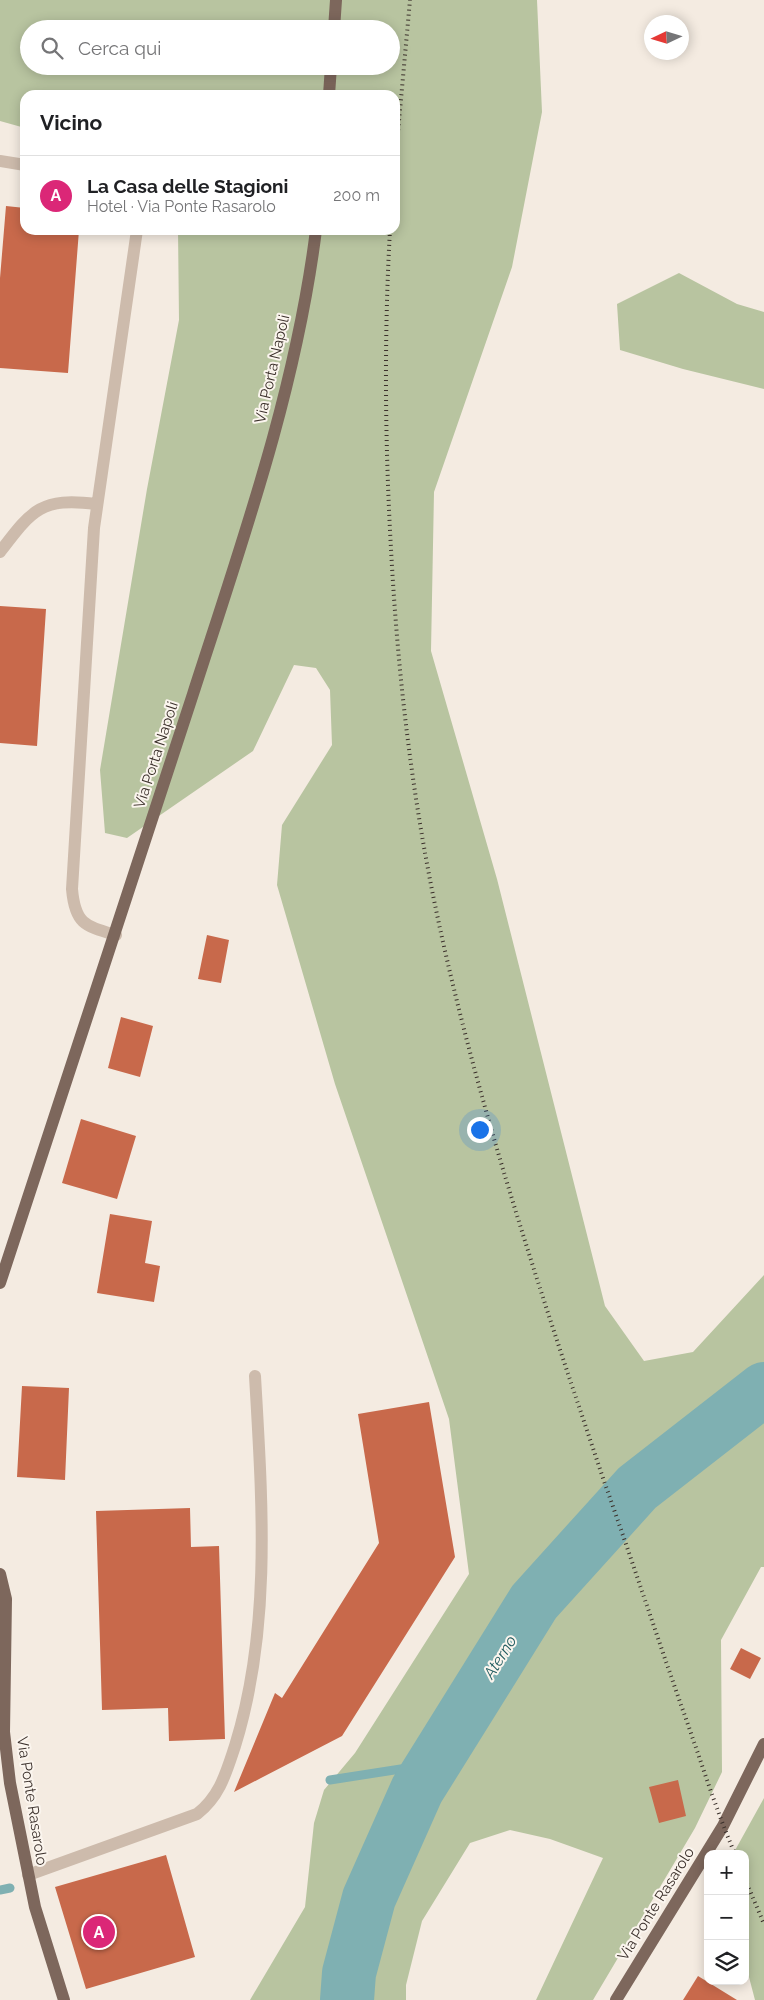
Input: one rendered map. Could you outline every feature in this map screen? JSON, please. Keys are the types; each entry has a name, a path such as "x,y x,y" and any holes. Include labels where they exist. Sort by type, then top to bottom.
{"main road":[{"path":"335,20 336,0"},
{"path":"329,90 330,75"},
{"name":"Via Porta Napoli","path":"0,1283 116,936 252,511 278,418 299,328 315,235"},
{"name":"Via Ponte Rasarolo","path":"0,1574 6,1599 4,1732 10,1783 28,1876 53,1969 64,2000"},
{"name":"Via Ponte Rasarolo","path":"616,2000 723,1826 764,1744"}],"lane":[{"path":"0,161 20,165"},
{"path":"116,936 83,924 75,911 72,889 96,504 136,235"},
{"path":"0,552 29,516 46,506 65,502 96,504"},
{"path":"28,1876 197,1814 210,1804 218,1793 241,1727 253,1675 261,1566 261,1480 255,1376"}],"green space":[{"path":"0,0 537,0 542,112 512,267 434,492 431,651 497,879 605,1306 644,1361 693,1352 764,1275 764,1567 761,1567 721,1640 722,1772 695,1828 593,2000 536,2000 603,1858 550,1839 510,1830 470,1843 422,1921 406,1985 406,2000 250,2000 305,1907 314,1823 324,1790 355,1753 469,1574 449,1419 335,1084 277,885 282,825 332,745 330,690 316,668 294,665 253,751 127,838 105,833 100,770 147,489 179,320 178,235 400,235 400,90 20,90 20,127 0,121"},
{"path":"679,273 737,304 764,312 764,389 683,369 620,350 617,304"},
{"path":"764,1798 764,2000 755,2000 749,1977 749,1850 735,1850"}],"building":[{"path":"6,206 20,207 20,235 79,235 68,373 0,368 0,278"},
{"path":"0,606 46,609 37,746 0,743"},
{"path":"207,935 229,940 221,983 198,979"},
{"path":"121,1017 153,1026 140,1077 108,1068"},
{"path":"81,1119 136,1136 117,1199 62,1183"},
{"path":"110,1214 152,1221 145,1263 160,1266 154,1302 97,1293"},
{"path":"22,1386 69,1388 65,1480 17,1477"},
{"path":"429,1402 455,1557 342,1736 234,1792 275,1693 282,1698 379,1543 358,1414"},
{"path":"190,1508 191,1547 219,1546 225,1739 169,1741 168,1708 102,1710 96,1511"},
{"path":"741,1648 761,1658 750,1679 730,1669"},
{"path":"678,1780 686,1816 659,1823 649,1787"},
{"path":"166,1855 195,1957 86,1989 55,1887"},
{"path":"698,1976 704,1980 704,1985 713,1985 737,2000 683,2000"}],"waterway":[{"name":"Aterno","path":"347,2000 349,1973 369,1898 417,1790 534,1602 637,1488 764,1389"},
{"path":"330,1780 433,1764"},
{"path":"0,1890 10,1888"}],"railway":[{"path":"400,110 410,0"},
{"path":"390,235 386,429 394,598 408,742 422,838 441,933 475,1072 536,1277 665,1660 715,1804 733,1850"},
{"path":"749,1888 764,1924"}],"place":[{"name":"La Casa delle Stagioni","path":"99,1932"}]}
